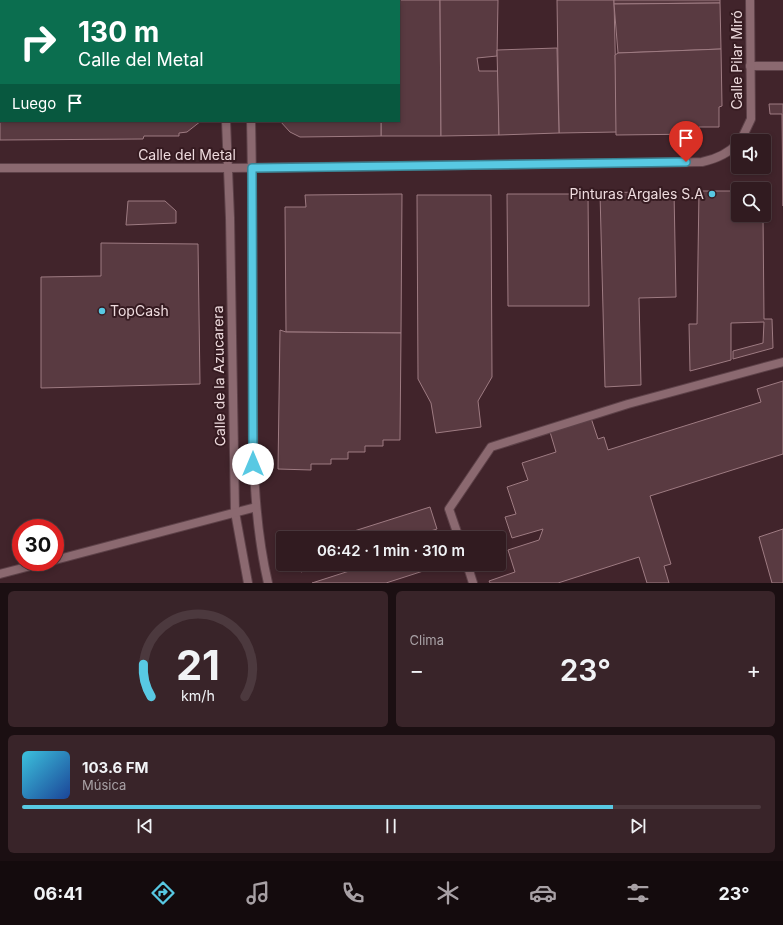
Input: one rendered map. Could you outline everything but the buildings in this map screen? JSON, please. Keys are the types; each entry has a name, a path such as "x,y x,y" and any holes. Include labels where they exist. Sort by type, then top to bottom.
{"street":[{"name":"Calle Pilar Miró","path":"744,134 750,119 750,0"},
{"path":"750,66 783,66"},
{"name":"Calle de la Azucarera","path":"226,122 230,218 235,512 248,583"},
{"path":"252,122 253,456 261,555 268,583"},
{"name":"Calle del Metal","path":"0,168 252,168 702,162 714,159 731,151"},
{"path":"457,531 450,509 491,447 628,404 783,362"},
{"path":"64,558 256,507"},
{"path":"0,574 12,571"},
{"path":"469,571 473,583"}],"place":[{"name":"Pinturas Argales S.A","path":"712,194"},
{"name":"TopCash","path":"102,311"}],"route":[{"path":"253,464 252,168 686,162"}]}
